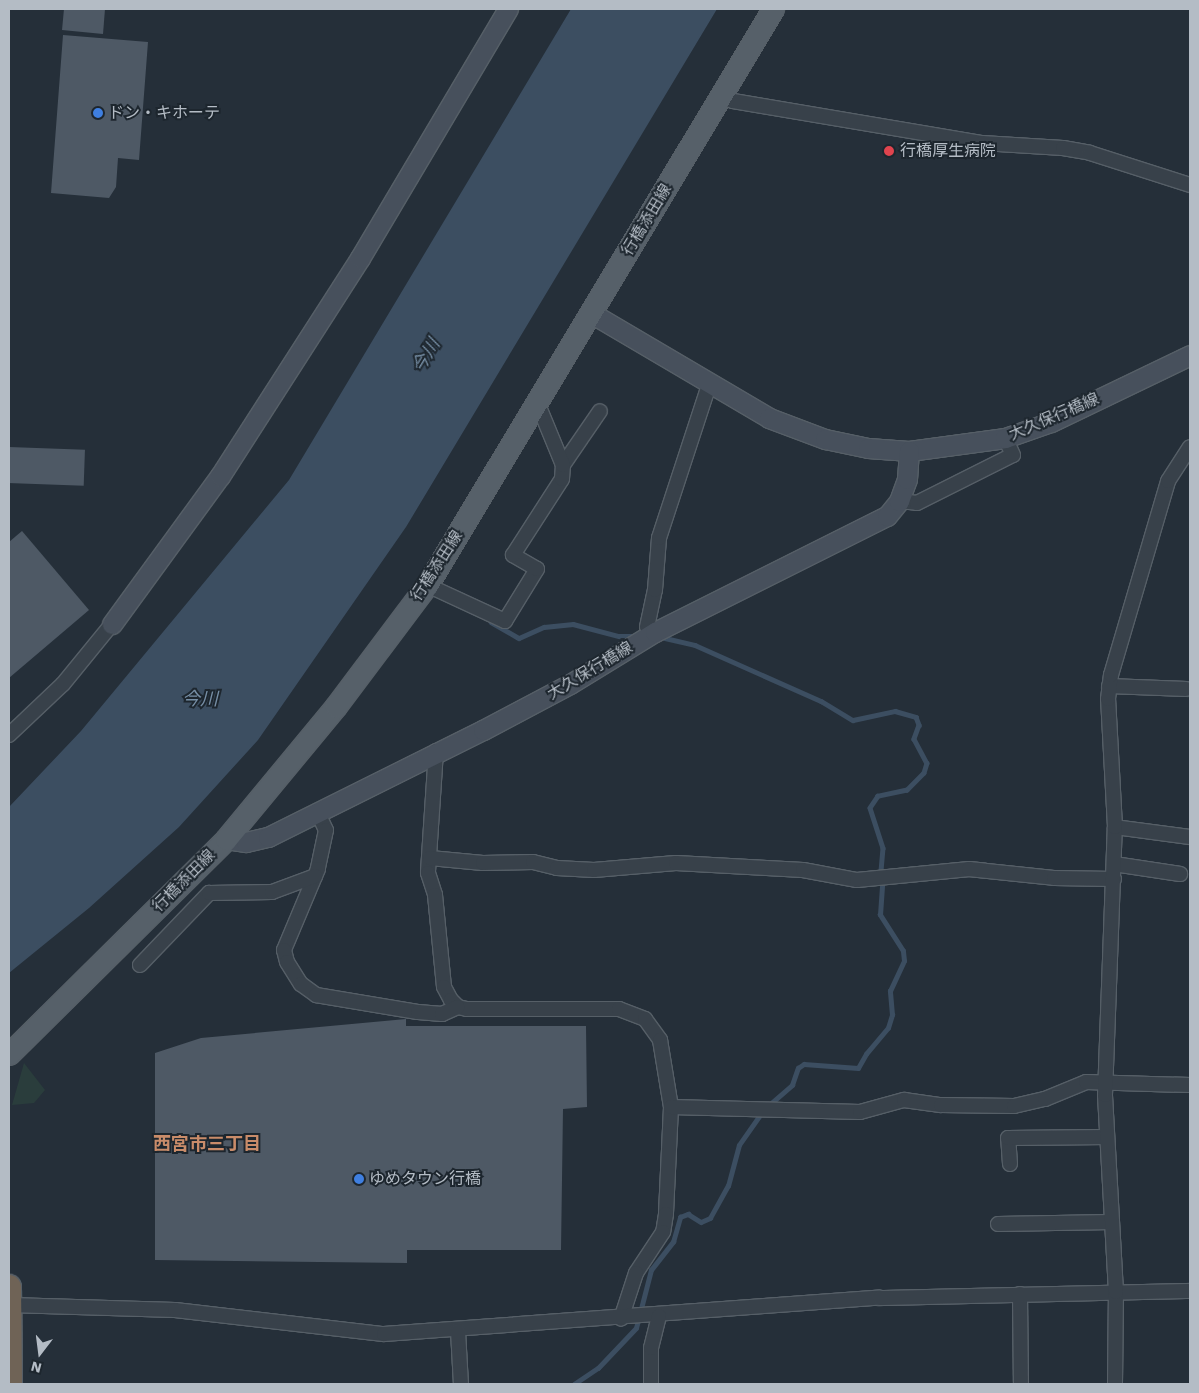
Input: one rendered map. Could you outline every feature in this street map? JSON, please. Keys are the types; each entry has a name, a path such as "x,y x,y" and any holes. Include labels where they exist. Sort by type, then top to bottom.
{"highway":[{"path":"10,1296 10,1384"}],"main road":[{"path":"112,624 225,468 360,258 508,9"},
{"name":"行橋添田線","path":"9,1054 226,839 336,706 427,584 773,9"},
{"name":"大久保行橋線","path":"591,313 709,384 770,418 825,439 868,448 909,451 1005,438 1050,422 1190,355"},
{"name":"大久保行橋線","path":"226,839 246,842 268,837 570,684 656,632 887,516 899,501 906,479 909,451"}],"street":[{"path":"722,96 733,101 982,143 1063,148 1090,153 1190,186"},
{"path":"656,632 647,627 655,590 659,538 709,384"},
{"path":"427,584 505,621 537,569 513,555 562,479 563,465 537,402"},
{"path":"563,465 600,411"},
{"path":"899,501 917,503 1013,455 1005,438"},
{"path":"1115,1384 1116,1292 1106,1081 1114,879 1109,686 1168,481 1190,447"},
{"path":"9,735 63,684 112,624"},
{"path":"1109,686 1186,690"},
{"path":"436,751 428,873 435,895 444,987 458,1007"},
{"path":"317,811 326,830 315,876 284,950 287,962 307,992 442,1014 458,1007 619,1009 634,1012 645,1019 660,1040 671,1107 663,1232 636,1273 621,1319"},
{"path":"1114,827 1190,836"},
{"path":"430,858 483,863 533,862 557,868 594,870 676,863 803,870 857,880 969,869 1054,878 1114,879"},
{"path":"1114,864 1180,874"},
{"path":"140,964 209,893 272,892 315,876"},
{"path":"671,1107 860,1112 904,1100 940,1105 1014,1106 1046,1099 1086,1082 1106,1081 1190,1085"},
{"path":"1010,1164 1008,1138 1108,1137"},
{"path":"998,1224 1112,1222"},
{"path":"10,1296 175,1310 384,1334 458,1331 880,1298 1190,1291"},
{"path":"1020,1294 1021,1384"},
{"path":"651,1384 651,1348 659,1316"},
{"path":"458,1331 461,1384"}],"green space":[{"path":"24,1063 45,1090 34,1103 12,1105"}],"water":[{"name":"今川","path":"571,9 717,9 406,527 258,740 179,827 89,908 9,973 9,807 81,731 289,480"}],"building":[{"path":"64,9 105,9 103,34 62,30"},
{"path":"63,35 148,42 139,160 118,158 116,187 109,198 51,193"},
{"path":"9,447 85,450 84,486 9,483"},
{"path":"22,531 89,610 9,678 9,542"},
{"name":"ゆめタウン行橋","path":"406,1019 406,1026 586,1026 587,1107 563,1109 561,1250 407,1250 407,1263 155,1260 155,1053 201,1038"}],"waterway":[{"path":"491,622 519,638 544,627 573,624 618,636 635,636"},
{"path":"665,638 695,645 821,701 853,720 895,711 916,717 919,725 914,739 927,763 924,773 907,790 878,796 870,808 883,848 881,873"},
{"path":"768,1106 792,1085 798,1068 804,1064 858,1068 866,1054 888,1028 892,1015 890,991 904,961 903,951 880,915 882,884"},
{"path":"574,1384 598,1368 636,1328 651,1270 673,1242 680,1217 688,1214 701,1222 710,1218 728,1186 739,1145 761,1113"}],"place":[{"name":"ドン・キホーテ","path":"98,113"},
{"name":"行橋厚生病院","path":"889,151"},
{"name":"ゆめタウン行橋","path":"359,1179"}],"district":[{"name":"西宮市三丁目","path":"207,1144"}]}
